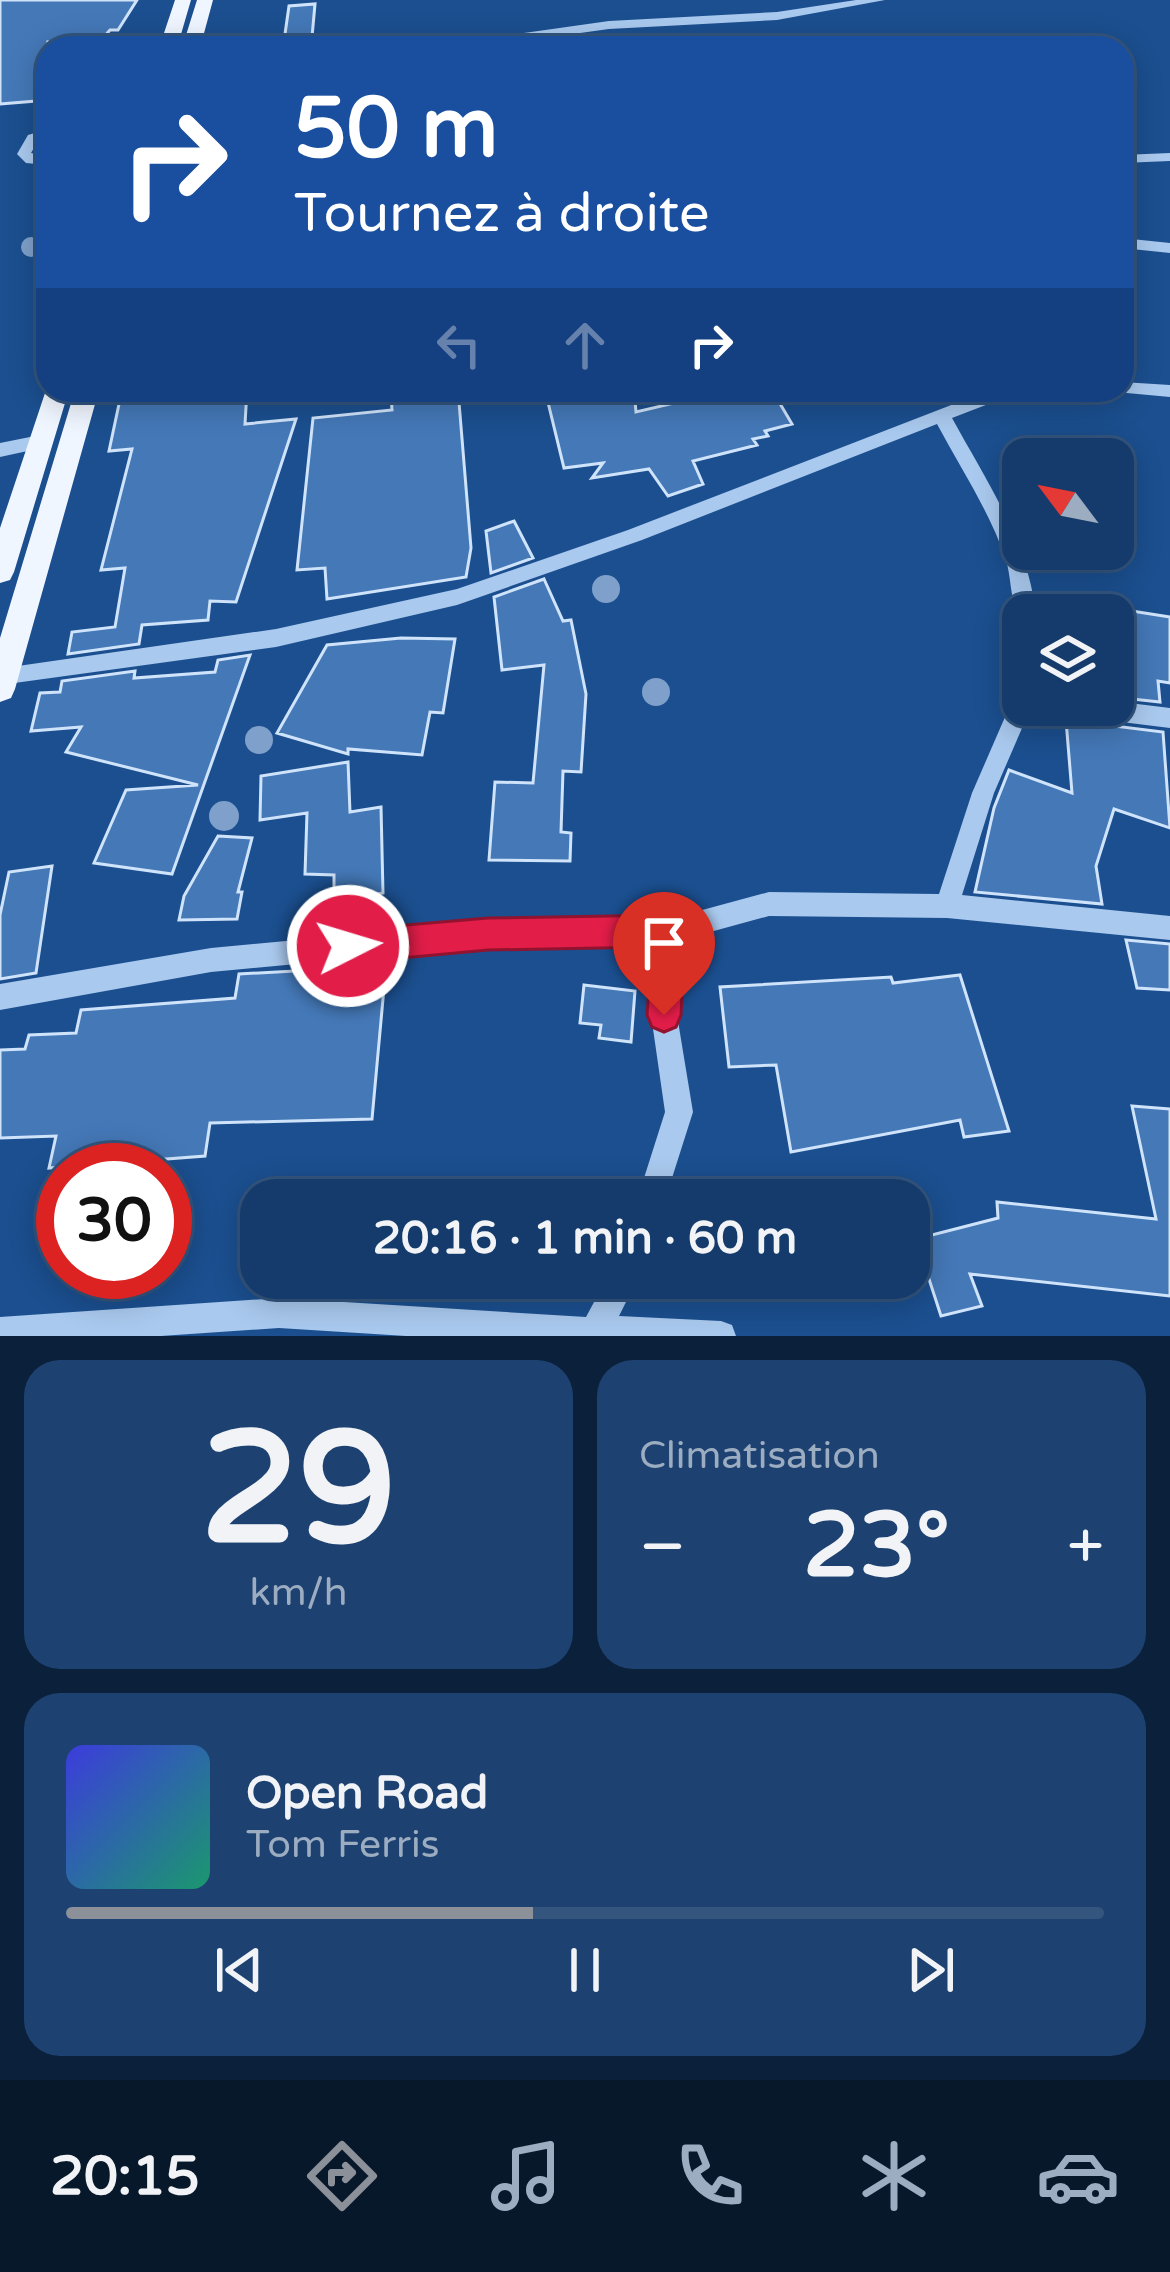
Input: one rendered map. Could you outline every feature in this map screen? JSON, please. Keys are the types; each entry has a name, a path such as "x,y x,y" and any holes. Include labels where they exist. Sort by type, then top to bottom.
{"main road":[{"path":"171,36 183,0"},
{"path":"194,36 205,0"},
{"path":"0,572 53,402"},
{"path":"2,683 84,402"}],"street":[{"path":"755,17 768,0"},
{"path":"522,36 755,17 878,0"},
{"path":"547,32 549,36"},
{"path":"36,138 24,154 36,160"},
{"path":"1134,158 1170,157"},
{"path":"1134,244 1170,248"},
{"path":"1134,389 1170,391"},
{"path":"2,683 276,638 457,597 635,535 974,402"},
{"path":"941,415 1012,550 1026,594"},
{"path":"0,450 40,442"},
{"path":"1134,714 1170,718"},
{"path":"947,906 983,793 1012,726"},
{"path":"0,997 234,957 488,934 669,931 769,904 947,906 1170,928"},
{"path":"658,1179 679,1112 664,1015 669,931"},
{"path":"594,1333 612,1299"},
{"path":"0,1332 279,1312 594,1333 632,1330 721,1336"}],"building":[{"path":"0,0 137,0 118,30 105,36 36,36 36,101 0,104"},
{"path":"315,4 312,36 285,36 289,6"},
{"path":"119,402 246,402 245,424 296,419 236,602 210,601 208,620 142,625 139,644 68,654 72,632 115,627 125,568 101,570 132,449 109,451"},
{"path":"392,402 459,402 471,548 466,577 327,599 325,568 297,570 313,418 392,410"},
{"path":"548,402 635,402 636,412 679,402 779,402 792,424 765,431 768,436 753,439 757,445 693,461 703,484 668,496 649,469 592,478 603,463 564,468"},
{"path":"514,521 533,558 491,573 486,531"},
{"path":"544,579 563,621 571,620 586,694 581,772 563,771 561,832 571,833 570,861 489,860 495,782 533,783 544,665 502,670 494,597"},
{"path":"1134,611 1170,617 1170,683 1158,681 1160,702 1134,699"},
{"path":"455,639 443,713 430,712 422,755 348,749 348,754 277,733 327,645"},
{"path":"250,655 172,874 94,863 126,790 198,785 66,752 81,727 31,731 40,693 60,692 62,681 135,671 134,678 215,672 218,660"},
{"path":"1066,726 1163,732 1170,828 1114,809 1096,866 1102,904 975,892 994,808 1009,770 1072,793"},
{"path":"348,762 350,812 381,807 383,893 334,901 334,875 305,874 307,813 260,820 261,776"},
{"path":"218,836 252,838 238,892 242,892 237,919 179,920 184,896"},
{"path":"52,866 36,973 0,979 0,915 9,872"},
{"path":"1126,940 1170,944 1170,990 1137,988"},
{"path":"386,966 372,1119 210,1123 205,1156 192,1157 192,1143 0,1138 0,1050 25,1049 29,1035 76,1033 81,1010 235,998 239,974"},
{"path":"960,975 1009,1131 964,1137 960,1120 791,1152 776,1065 729,1067 720,987 891,977 893,983"},
{"path":"584,985 635,991 631,1042 599,1038 601,1025 580,1023"},
{"path":"1132,1106 1170,1109 1170,1296 970,1274 982,1306 941,1316 930,1282 930,1235 998,1218 997,1202 1156,1219"}],"route":[{"path":"348,946 488,934 669,931 664,1015"}]}
